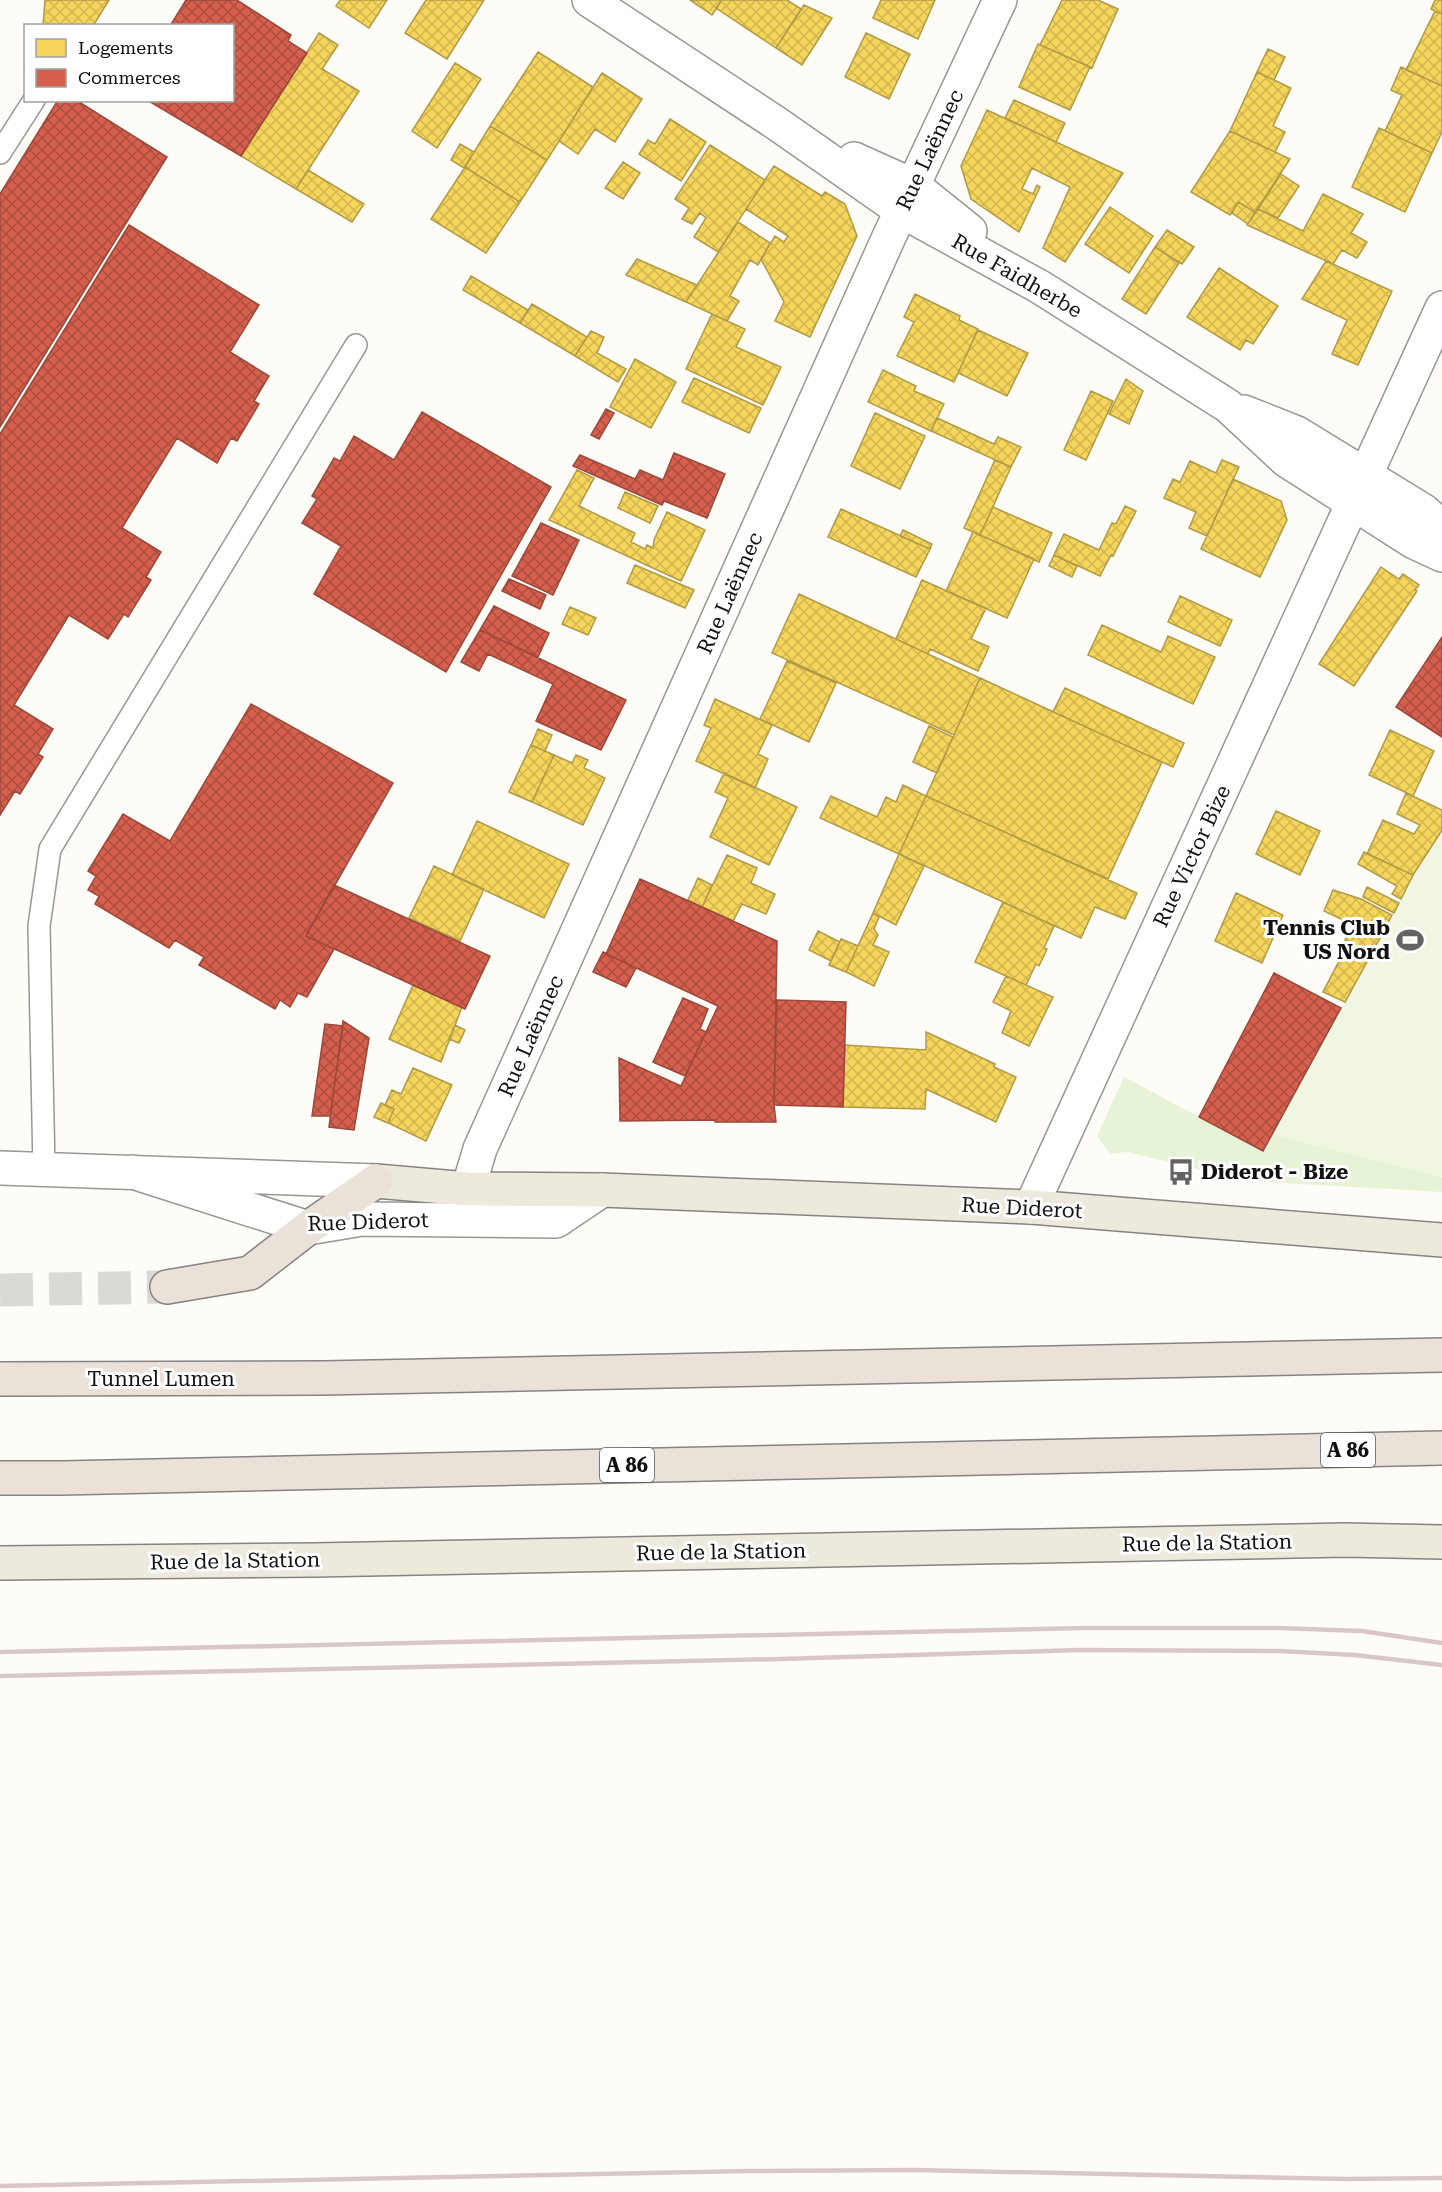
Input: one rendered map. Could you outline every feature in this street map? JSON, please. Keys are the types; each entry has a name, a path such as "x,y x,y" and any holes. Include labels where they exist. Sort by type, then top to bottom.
{"highway":[{"path":"167,1287 250,1274 308,1228 376,1181"},
{"name":"Tunnel Lumen","path":"0,1379 323,1378 1442,1355"},
{"name":"A 86","path":"0,1478 1442,1448"}],"main road":[{"name":"Rue Diderot","path":"376,1181 468,1189 602,1190 1031,1208 1442,1240"},
{"name":"Rue de la Station","path":"0,1563 327,1560 1333,1541 1442,1542"}],"street":[{"name":"Rue Faidherbe","path":"589,0 776,123 908,199 1228,406 1286,460 1359,489 1414,542 1442,555"},
{"name":"Rue Laënnec","path":"468,1189 480,1149 1000,0"},
{"name":"Rue Victor Bize","path":"1031,1208 1442,308"},
{"path":"1359,489 1424,512 1442,527"},
{"name":"Rue Diderot","path":"0,1168 376,1181"},
{"name":"Rue Diderot","path":"133,1172 308,1228 362,1219 556,1221 602,1190"}],"lane":[{"path":"0,153 33,102"},
{"path":"44,1169 39,926 50,849 356,345"}],"green space":[{"name":"Tennis Club US Nord","path":"1442,830 1442,1177 1272,1134 1413,876"},
{"path":"1124,1077 1263,1151 1272,1134 1442,1177 1442,1192 1249,1181 1127,1152 1110,1154 1097,1136"}],"building: Logements":[{"path":"45,0 109,0 94,24 43,24"},
{"path":"340,0 387,0 369,28 336,6"},
{"path":"426,0 484,0 447,59 405,33"},
{"path":"690,0 722,0 712,15"},
{"path":"722,0 787,0 801,9 776,48 716,8"},
{"path":"881,0 935,0 918,39 873,18"},
{"path":"1062,0 1098,0 1118,9 1092,68 1040,45"},
{"path":"1435,0 1442,0 1442,14 1431,9"},
{"path":"804,5 832,18 802,65 776,48"},
{"path":"1435,11 1442,14 1442,86 1406,70"},
{"path":"319,33 338,45 322,69 359,91 296,189 241,156"},
{"path":"866,33 910,54 889,99 845,77"},
{"path":"1038,44 1090,67 1070,110 1019,87"},
{"path":"1268,49 1285,57 1274,80 1257,72"},
{"path":"538,52 593,87 547,160 490,126"},
{"path":"455,63 481,79 437,148 412,131"},
{"path":"1401,67 1442,86 1442,132 1432,153 1385,131 1402,95 1391,90"},
{"path":"1257,72 1291,88 1273,126 1285,132 1275,152 1230,131"},
{"path":"602,73 642,99 615,142 595,129 578,154 559,141"},
{"path":"1014,100 1065,123 1056,142 1005,118"},
{"path":"987,110 1123,173 1065,262 1043,248 1070,187 1032,168 1022,189 1033,194 1037,185 1040,187 1019,232 971,199 961,166"},
{"path":"670,119 706,142 681,181 639,154 648,140 655,144"},
{"path":"490,126 547,160 520,202 465,167"},
{"path":"1379,128 1432,153 1405,212 1352,187"},
{"path":"1230,131 1290,159 1255,212 1238,202 1230,215 1191,192"},
{"path":"460,144 474,152 464,168 451,160"},
{"path":"710,145 765,180 718,252 694,237 706,218 700,213 692,224 682,219 689,208 675,199"},
{"path":"623,162 640,173 623,199 605,188"},
{"path":"774,166 822,196 825,192 845,204 857,236 810,337 775,321 784,302 761,259 775,236 784,242 788,236 746,209"},
{"path":"465,167 520,202 486,253 431,219"},
{"path":"308,170 364,204 352,222 296,189"},
{"path":"1281,174 1299,186 1278,218 1258,209"},
{"path":"1323,194 1363,214 1351,233 1367,242 1357,258 1342,250 1333,264 1247,225 1258,209 1303,231"},
{"path":"1238,202 1255,212 1248,224 1232,213"},
{"path":"1110,207 1153,236 1129,273 1085,244"},
{"path":"738,222 770,243 758,265 750,260 730,296 739,301 727,321 686,302"},
{"path":"1167,230 1194,247 1182,264 1155,247"},
{"path":"1155,247 1179,263 1146,314 1122,299"},
{"path":"637,259 697,285 686,302 626,275"},
{"path":"1326,261 1392,291 1358,365 1332,354 1347,320 1302,299"},
{"path":"1219,268 1278,306 1253,344 1246,340 1240,350 1187,317"},
{"path":"471,276 528,310 520,323 463,290"},
{"path":"915,294 960,316 959,320 978,329 954,382 897,356 914,322 904,317"},
{"path":"532,304 587,337 575,356 520,323"},
{"path":"712,314 745,329 736,347 781,367 763,405 686,369"},
{"path":"978,330 1028,353 1007,396 958,373"},
{"path":"591,331 604,337 597,353 626,369 618,382 575,356"},
{"path":"635,359 676,382 651,428 610,407"},
{"path":"883,370 916,386 914,391 944,404 931,431 868,402"},
{"path":"694,378 761,408 749,433 682,402"},
{"path":"1126,379 1143,391 1129,424 1109,414"},
{"path":"1091,391 1113,401 1086,460 1064,450"},
{"path":"875,413 925,436 900,489 851,466"},
{"path":"937,418 994,444 998,437 1021,447 1011,467 931,431"},
{"path":"995,460 1011,467 980,535 964,528"},
{"path":"1222,460 1239,467 1207,536 1189,528 1196,512 1164,498 1173,479 1180,482 1190,461 1216,473"},
{"path":"577,470 594,478 579,506 635,533 631,542 645,549 647,545 653,548 654,540 667,512 705,530 681,581 549,520"},
{"path":"1233,479 1281,501 1287,520 1260,577 1201,549"},
{"path":"625,492 658,506 650,523 618,508"},
{"path":"1125,506 1136,511 1100,576 1054,555 1064,534 1099,550 1112,523 1116,524"},
{"path":"993,507 1052,533 1039,562 980,535"},
{"path":"841,509 930,549 916,577 828,537"},
{"path":"903,530 932,544 930,549 900,536"},
{"path":"973,532 1034,559 1007,618 946,591"},
{"path":"1054,555 1077,566 1072,577 1049,566"},
{"path":"635,565 694,590 685,608 627,583"},
{"path":"1381,567 1399,579 1403,574 1419,585 1354,686 1319,664"},
{"path":"922,580 986,608 971,639 989,647 978,671 930,649 928,654 896,639"},
{"path":"799,594 980,678 954,735 772,653"},
{"path":"1180,596 1232,620 1220,646 1168,622"},
{"path":"570,607 596,618 588,635 562,624"},
{"path":"1102,625 1161,652 1168,636 1215,657 1193,704 1088,655"},
{"path":"787,661 836,683 809,742 760,719"},
{"path":"980,678 1162,762 1108,879 926,796"},
{"path":"1065,688 1184,743 1173,767 1053,712"},
{"path":"715,699 772,725 758,754 768,759 755,788 696,761 711,728 704,725"},
{"path":"929,726 953,737 937,773 913,762"},
{"path":"538,729 552,735 545,751 531,745"},
{"path":"1390,730 1434,751 1413,796 1369,775"},
{"path":"531,745 554,755 532,802 509,792"},
{"path":"554,755 572,763 576,755 588,760 584,768 605,778 583,825 532,802"},
{"path":"724,773 797,807 769,865 710,837 728,798 715,792"},
{"path":"903,785 926,796 899,854 820,818 831,796 877,817 886,797 896,802"},
{"path":"1406,793 1442,810 1442,830 1413,875 1367,854 1383,820 1414,834 1420,825 1397,814"},
{"path":"926,796 1137,893 1125,919 1095,907 1081,938 899,854"},
{"path":"1276,811 1320,831 1300,875 1256,854"},
{"path":"477,821 569,864 544,918 452,875"},
{"path":"1364,852 1413,875 1401,899 1392,894 1397,886 1358,864"},
{"path":"899,854 924,866 896,925 873,913"},
{"path":"727,855 757,868 751,883 775,894 766,914 742,904 733,921 702,907"},
{"path":"434,866 484,889 460,941 409,918"},
{"path":"698,878 712,885 702,907 688,900"},
{"path":"1367,887 1399,903 1394,913 1363,897"},
{"path":"1333,890 1361,899 1392,915 1380,938 1324,911"},
{"path":"1236,893 1283,915 1262,963 1215,941"},
{"path":"1003,902 1054,926 1039,966 1036,964 1026,985 975,962"},
{"path":"873,913 879,917 874,929 878,935 873,945 889,952 874,986 846,972"},
{"path":"1353,925 1380,938 1345,1002 1323,992 1349,942 1345,940"},
{"path":"818,931 840,942 831,961 809,950"},
{"path":"841,939 858,946 846,972 829,965"},
{"path":"1006,976 1053,997 1029,1046 1002,1033 1011,1011 993,1002"},
{"path":"413,985 462,1007 441,1062 389,1039"},
{"path":"455,1025 465,1030 459,1043 449,1039"},
{"path":"926,1032 995,1064 994,1067 1016,1077 996,1122 926,1089 925,1109 843,1107 845,1045 926,1050"},
{"path":"413,1068 452,1085 426,1141 388,1123 394,1109 385,1105 392,1090 401,1094"},
{"path":"381,1103 394,1109 388,1123 374,1117"}],"building: Commerces":[{"path":"186,0 237,0 291,35 288,41 307,53 241,156 150,102 234,102 234,24 171,24"},
{"path":"57,102 79,102 167,157 0,427 0,194"},
{"path":"129,225 259,305 230,352 269,376 254,401 259,404 237,441 231,438 217,463 177,438 122,528 161,552 146,577 151,580 128,617 124,614 108,639 69,615 14,705 53,729 38,754 43,757 20,794 15,791 0,815 0,434"},
{"path":"606,409 614,413 599,439 591,435"},
{"path":"422,412 551,487 446,672 314,594 341,546 302,523 317,499 312,496 334,458 340,461 354,436 394,460"},
{"path":"674,453 725,474 707,518 664,501 662,505 573,466 580,455 635,479 640,470 663,480"},
{"path":"541,523 579,540 553,595 512,576"},
{"path":"509,579 546,595 540,609 502,591"},
{"path":"494,606 549,633 538,657 480,630"},
{"path":"480,630 626,700 601,750 536,721 553,684 488,654 479,671 461,662"},
{"path":"1442,637 1442,737 1396,707"},
{"path":"251,704 393,783 306,936 334,949 307,997 298,993 290,1007 280,1000 275,1009 199,965 204,957 175,940 169,948 95,904 99,896 88,890 96,876 88,871 123,814 170,841"},
{"path":"640,879 777,941 774,1105 776,1122 620,1121 619,1058 681,1086 718,1006 606,954"},
{"path":"334,885 490,956 465,1009 306,936"},
{"path":"603,952 636,968 626,987 593,972"},
{"path":"1274,973 1341,1008 1263,1151 1199,1117"},
{"path":"683,998 708,1009 700,1029 706,1032 685,1076 653,1062"},
{"path":"777,1000 846,1002 843,1107 774,1105"},
{"path":"343,1021 369,1038 354,1130 329,1127"},
{"path":"325,1024 343,1026 330,1116 312,1116"}],"tunnel":[{"path":"0,1290 167,1287"}],"railway":[{"path":"0,1652 1086,1628 1279,1628 1362,1631 1442,1643"},
{"path":"0,1676 781,1659 1079,1650 1280,1651 1355,1655 1442,1665"},
{"path":"0,2186 748,2171 914,2170 1347,2179 1442,2178"}],"place":[{"name":"Tennis Club US Nord","path":"1410,940"},
{"name":"Diderot - Bize","path":"1181,1172"}]}
